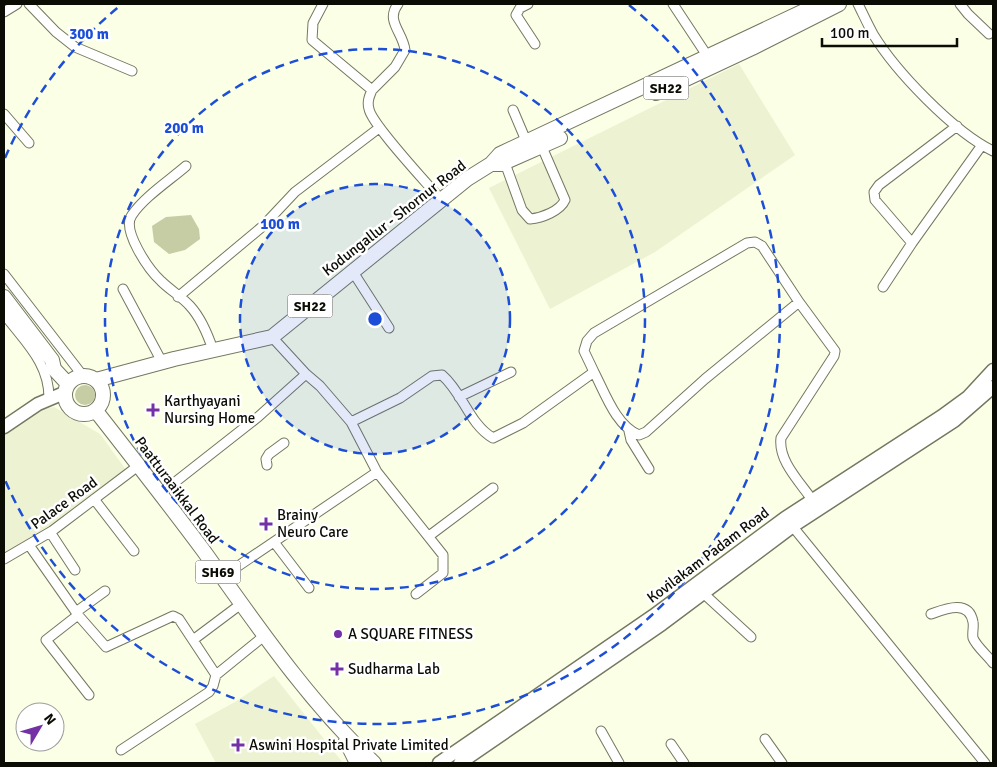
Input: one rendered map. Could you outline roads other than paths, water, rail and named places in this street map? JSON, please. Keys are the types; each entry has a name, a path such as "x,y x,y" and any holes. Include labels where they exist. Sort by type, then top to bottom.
{"main road":[{"name":"SH22","path":"491,164 500,154 708,58 819,4"},
{"name":"SH22","path":"491,164 506,162 542,147 752,48 839,4"},
{"name":"Kodungallur - Shornur Road","path":"77,382 272,337 467,180 491,164"},
{"path":"4,297 52,360 54,369 77,382 104,392 104,399 96,411 82,415 74,412 68,405 77,382"},
{"name":"Kovilakam Padam Road","path":"460,763 608,662 703,593 813,501 968,397 993,370"},
{"path":"4,426 77,382"},
{"name":"Kovilakam Padam Road","path":"439,763 789,522 954,421 993,387"},
{"name":"Paatturaaikkal Road","path":"96,411 222,577 264,636 341,732"},
{"name":"SH69","path":"341,732 357,763"},
{"name":"SH69","path":"341,732 374,763"}],"street":[{"path":"4,12 17,4"},
{"path":"29,4 56,32 75,47 132,71"},
{"path":"324,4 313,23 312,40 372,90"},
{"path":"398,4 393,10 392,20 402,37 405,50 395,68 372,90 368,100 369,110 379,128 442,201"},
{"path":"528,4 520,8 516,15 535,44"},
{"path":"673,4 708,58"},
{"path":"858,4 874,35 899,68 957,126 993,151"},
{"path":"960,4 989,34"},
{"path":"513,110 527,143"},
{"path":"4,114 29,142"},
{"path":"912,243 875,200 874,192 879,185 957,126"},
{"path":"178,297 264,226 295,192 379,128"},
{"path":"882,287 982,145"},
{"path":"506,162 522,210 530,219 538,218 562,206 565,200 542,147"},
{"path":"186,166 131,216 128,225 133,239 149,268 178,297 189,305 208,334 213,350"},
{"path":"799,302 705,379 646,432 639,435 630,431 622,422 584,351 587,341 594,334 747,243 755,242 762,246 799,302 835,351 834,356 781,438 780,448 784,459 813,501"},
{"path":"353,272 390,328"},
{"path":"4,274 43,325 77,382"},
{"path":"122,289 162,362"},
{"path":"4,314 44,366 50,383 49,400"},
{"path":"272,337 306,374 333,399 351,422 377,472 443,555 443,573 416,594"},
{"path":"459,396 511,372"},
{"path":"351,422 400,398 432,376 442,375 450,382 483,432 493,438 523,423 594,372"},
{"path":"160,494 258,417 306,374"},
{"path":"630,431 631,440 649,469"},
{"path":"267,465 266,459 269,454 284,443"},
{"name":"Palace Road","path":"4,560 50,532 138,466"},
{"path":"222,577 377,472"},
{"path":"429,536 493,488"},
{"path":"94,499 134,551"},
{"path":"789,522 985,763"},
{"path":"50,532 75,570"},
{"path":"274,542 309,588"},
{"path":"29,545 77,614 106,647 174,616 179,619 216,675"},
{"path":"89,695 46,640 105,591"},
{"path":"703,593 751,637"},
{"path":"193,640 241,604"},
{"path":"930,614 950,607 962,608 968,612 973,619 973,638 993,662"},
{"path":"121,750 209,692 216,675 264,636"},
{"path":"601,731 619,763"},
{"path":"765,739 782,763"},
{"path":"671,744 684,763"}],"place":[{"name":"Karthyayani Nursing Home","path":"153,410"},
{"name":"Brainy Neuro Care","path":"266,524"},
{"name":"A SQUARE FITNESS","path":"338,634"},
{"name":"Sudharma Lab","path":"337,669"},
{"name":"Aswini Hospital Private Limited","path":"238,745"}]}
